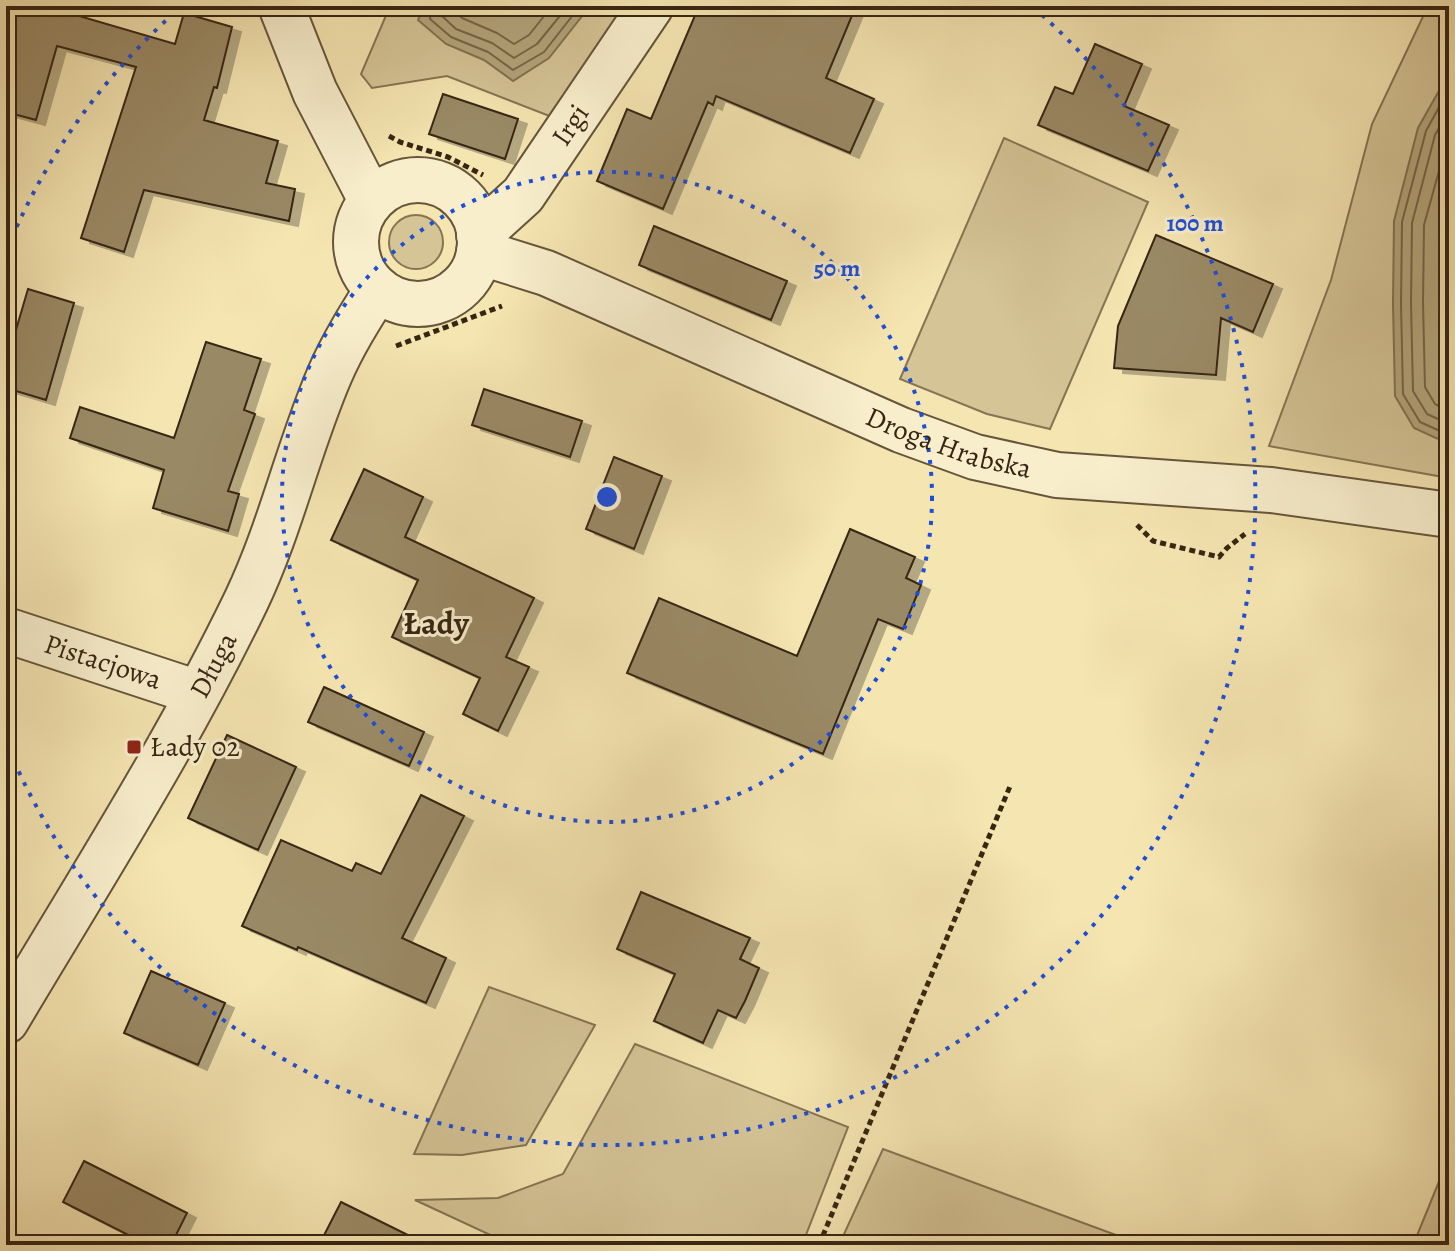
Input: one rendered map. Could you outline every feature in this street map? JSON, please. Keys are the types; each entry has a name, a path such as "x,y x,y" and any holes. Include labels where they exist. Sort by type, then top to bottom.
{"street":[{"path":"281,6 315,92 371,200"},
{"name":"Irgi","path":"479,243 523,195 651,6"},
{"path":"426,180 443,185 459,195 471,209 479,243 469,279 454,293 437,302 417,305 397,302 377,290 366,278 357,259 355,238 360,217 371,200 388,188 407,181 426,180"},
{"name":"Droga Hrabska","path":"479,243 901,430 975,457 1057,475 1271,490 1449,515"},
{"name":"Długa","path":"6,1021 198,693 248,597 286,504 330,374 351,330 377,290"},
{"name":"Pistacjowa","path":"6,630 198,693"}],"path":[{"path":"379,131 400,142 448,157 523,195"},
{"path":"385,350 509,303"},
{"path":"1164,543 1212,555"},
{"path":"819,1245 1011,784"}],"shaded area":[{"path":"390,6 629,6 552,117 447,76 372,88 361,74"},
{"path":"1428,6 1449,6 1449,478 1269,446 1331,280 1372,124"},
{"path":"1004,138 1148,202 1050,429 987,414 900,379"},
{"path":"416,215 427,217 435,223 441,231 441,253 435,261 427,267 416,269 405,267 397,261 391,253 389,242 391,231 397,223 405,217"},
{"path":"489,987 595,1025 526,1145 462,1155 414,1154"},
{"path":"635,1044 848,1127 802,1245 512,1245 415,1200 498,1198 563,1174"},
{"path":"883,1149 1143,1245 839,1245"},
{"path":"1449,1157 1449,1245 1416,1245 1416,1238"}],"water":[{"path":"425,6 590,6 549,58 513,81 484,60 446,44 418,20"},
{"path":"1449,73 1449,444 1414,428 1395,396 1393,304 1394,221 1418,128"}],"building":[{"path":"6,6 45,6 175,44 184,13 232,27 217,88 214,87 204,120 278,141 266,183 295,189 289,221 144,190 124,252 81,238 136,67 57,46 36,120 6,112"},
{"path":"699,6 856,6 826,78 874,99 850,153 716,96 713,105 708,102 663,209 597,181 627,109 651,119"},
{"path":"1095,44 1142,64 1124,106 1169,125 1148,171 1038,125 1055,87 1073,94"},
{"path":"443,94 518,119 505,159 429,134"},
{"path":"654,226 787,281 771,320 639,265"},
{"path":"1156,235 1273,284 1253,332 1221,318 1216,375 1114,368 1118,326"},
{"path":"28,289 74,303 46,400 6,388 6,364"},
{"path":"206,342 261,359 244,410 255,414 228,491 239,494 228,531 153,508 164,470 70,438 80,407 174,438"},
{"path":"484,389 582,421 570,457 472,425"},
{"path":"614,457 662,476 634,549 586,529"},
{"path":"364,469 423,497 405,537 534,598 506,657 529,667 498,731 463,714 480,678 392,637 418,580 331,540"},
{"path":"850,529 915,557 906,578 921,585 903,629 878,619 823,754 627,673 659,598 797,656"},
{"path":"324,687 424,732 409,766 308,722"},
{"path":"227,735 296,767 258,850 188,818"},
{"path":"421,795 464,816 402,938 446,958 426,1003 242,926 281,840 352,871 356,863 381,874"},
{"path":"641,892 750,938 740,959 759,968 745,1001 736,1018 718,1010 703,1043 654,1021 675,974 617,949"},
{"path":"151,971 225,1003 198,1065 124,1033"},
{"path":"84,1161 187,1213 171,1245 148,1245 63,1202"},
{"path":"341,1202 428,1245 319,1245"}],"place":[{"name":"Łady 02","path":"134,747"}],"district":[{"name":"Łady","path":"436,623"}]}
